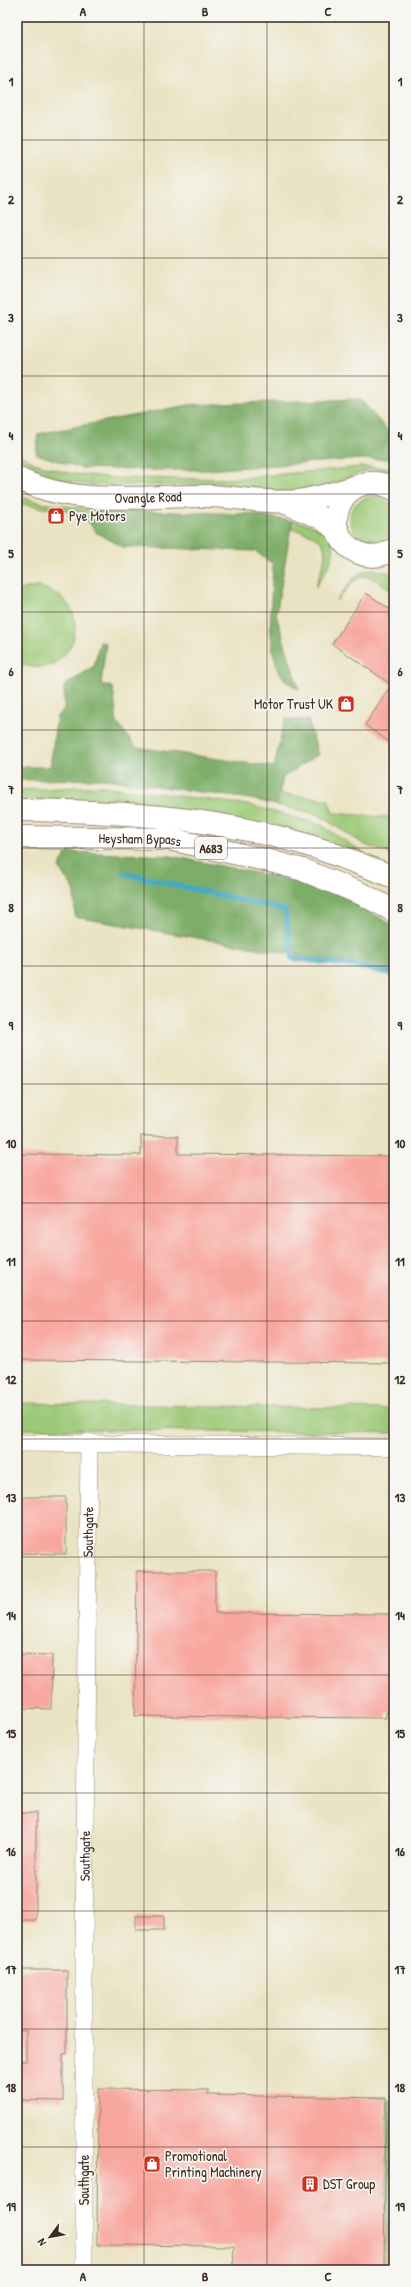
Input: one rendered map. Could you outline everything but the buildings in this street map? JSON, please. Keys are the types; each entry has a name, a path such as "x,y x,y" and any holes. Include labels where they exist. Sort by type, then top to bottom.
{"main road":[{"name":"Ovangle Road","path":"17,478 30,485 52,491 96,497 210,496 281,502 313,498 370,482 391,486"},
{"path":"339,533 336,512 343,498 354,487"},
{"name":"Ovangle Road","path":"281,502 324,519 339,533 347,545 354,551 364,555 388,557"},
{"name":"Heysham Bypass","path":"17,810 134,814 246,829 302,843 394,877"},
{"name":"Heysham Bypass","path":"17,837 169,839 270,861 303,870 362,894 394,911"}],"street":[{"path":"17,1443 89,1442 394,1447"},
{"name":"Southgate","path":"84,2270 84,1947 89,1442"}],"green space":[{"path":"360,399 394,438 394,459 361,459 206,470 146,470 81,468 36,454 38,434 188,405"},
{"path":"17,453 34,463 68,473 115,478 227,479 362,467 394,468 394,474 381,469 372,469 329,485 287,493 195,485 88,485 59,479 17,461"},
{"path":"17,496 46,504 99,510 90,524 86,519 91,513 43,508 23,504 17,507"},
{"path":"374,496 381,497 394,506 394,534 384,543 373,545 363,541 355,532 351,522 352,511 359,502"},
{"path":"99,510 252,514 292,521 276,615 299,690 284,679 278,668 274,655 271,640 273,564 255,551 123,547 97,533 90,524"},
{"path":"292,521 315,527 328,536 332,542 334,549 331,562 315,588 323,565 325,556 324,548 321,542 315,537 291,529"},
{"path":"372,569 394,574 394,593 375,580 368,577 363,577 357,579 336,601 357,574"},
{"path":"39,587 59,596 71,609 75,625 73,641 65,654 52,664 36,667 17,662 17,592 26,588"},
{"path":"100,642 106,643 101,684 113,687 117,723 136,747 274,767 285,719 308,720 318,755 283,777 277,805 250,799 106,779 17,780 17,767 50,767 57,716 64,709 64,686 94,666"},
{"path":"101,786 249,805 321,825 365,854 150,806 93,800 17,800 17,790"},
{"path":"279,794 328,799 333,813 383,817 394,815 394,855 365,845 317,814 277,805"},
{"path":"67,852 171,856 316,885 340,895 394,926 394,974 391,971 75,917 74,889 59,868"},
{"path":"17,1403 394,1409 394,1433 17,1429"},
{"path":"388,2100 394,2100 394,2270 384,2270"}],"waterway":[{"path":"123,873 285,910 292,958 354,966 390,973 394,976"}],"place":[{"name":"Pye Motors","path":"56,516"},
{"name":"Motor Trust UK","path":"346,704"},
{"name":"Promotional Printing Machinery","path":"152,2164"},
{"name":"DST Group","path":"310,2184"}]}
